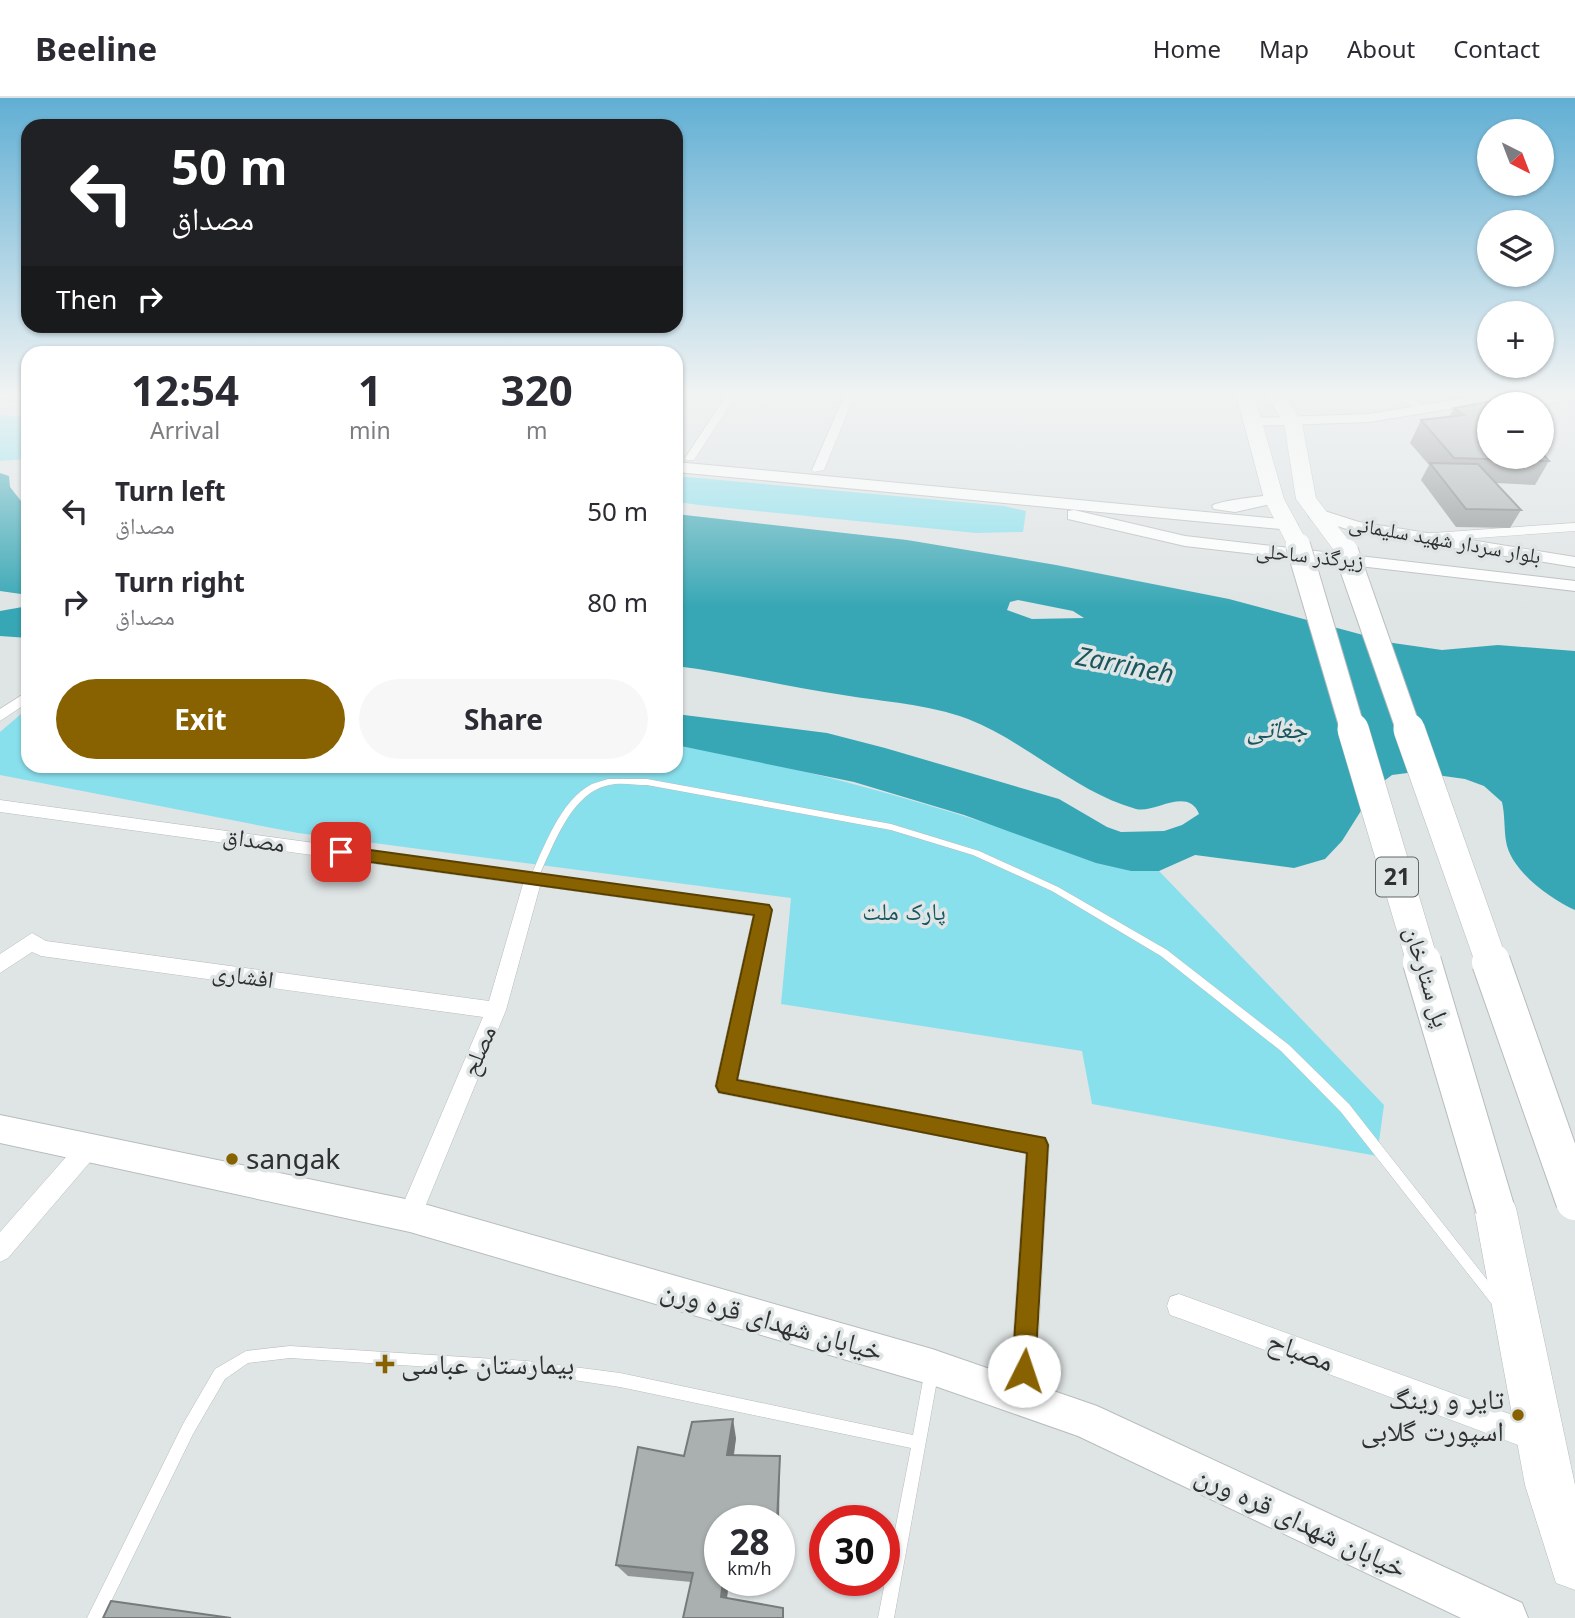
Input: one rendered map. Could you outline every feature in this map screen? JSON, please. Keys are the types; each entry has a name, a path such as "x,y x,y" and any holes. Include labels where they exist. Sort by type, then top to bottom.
{"highway":[{"name":"21","path":"1264,465 1274,499 1294,535"},
{"name":"21","path":"1305,465 1306,499 1342,545 1575,1201"},
{"name":"پل ستارخان","path":"1294,535 1495,1208 1522,1334"},
{"name":"21","path":"1522,1334 1550,1485 1575,1564"}],"main road":[{"path":"765,465 1052,496 1294,535"},
{"path":"683,468 1235,507 1274,499"},
{"name":"زیرگذر ساحلی","path":"1052,496 1063,511 1085,520 1185,541 1575,586"},
{"name":"بلوار سردار شهید سلیمانی","path":"1315,513 1356,527 1420,538 1575,572"},
{"name":"بلوار سردار شهید سلیمانی","path":"1342,545 1376,540 1575,562"},
{"name":"خیابان شهدای قره ورن","path":"0,1129 410,1216 932,1367 1022,1396 1084,1419 1507,1618"}],"street":[{"path":"818,470 820,465"},
{"path":"1420,538 1575,527"},
{"path":"0,716 21,701"},
{"name":"مصداق","path":"0,806 763,910 726,1086 1038,1145 1022,1396"},
{"name":"مصلح","path":"410,1216 496,1010 533,880"},
{"name":"افشاری","path":"0,965 32,941 41,948 496,1010"},
{"path":"0,1250 88,1147"},
{"name":"مصباح","path":"1179,1306 1541,1439"}],"lane":[{"path":"533,880 562,817 593,788 607,782 647,782 891,827 976,853 1010,868 1055,889 1164,953 1285,1048 1345,1108 1522,1334"},
{"path":"95,1618 220,1374 246,1357 290,1352 527,1367 620,1380 919,1443"},
{"path":"886,1618 932,1367"}],"green space":[{"path":"683,477 1004,506 1026,511 1023,532 976,533 683,503"},
{"name":"پارک ملت","path":"21,714 21,773 683,773 683,746 792,768 849,783 1019,833 1131,871 1159,871 1384,1105 1377,1156 1092,1104 1082,1051 781,1004 791,898 298,833 0,775 0,732"}],"water":[{"path":"0,473 9,476 10,487 21,501 21,594 0,591"},
{"name":"جغاتی","path":"683,515 907,540 1056,565 1229,599 1393,643 1442,650 1498,645 1575,651 1575,910 1554,899 1523,873 1509,852 1502,802 1484,786 1465,779 1415,772 1392,775 1376,787 1342,841 1325,859 1294,868 1195,855 1159,871 1131,871 1096,863 964,815 854,782 683,746 683,715 827,733 885,748 1059,799 1107,827 1121,832 1164,831 1182,825 1199,814 1194,806 1179,801 1143,810 1114,801 1092,791 1011,740 953,714 683,667","holes":["1018,600 1073,611 1084,618 1032,619 1007,610 1010,602"]},
{"path":"21,607 21,638 0,636 0,611"}],"building":[{"path":"1432,465 1477,465 1477,469 1483,469 1521,510 1466,509"},
{"path":"733,1419 727,1455 780,1456 778,1505 704,1505 704,1596 721,1596 783,1608 783,1618 683,1618 693,1573 616,1565 638,1447 684,1456 692,1422"},
{"path":"111,1601 231,1618 103,1618"}],"place":[{"name":"sangak","path":"232,1159"},
{"name":"بیمارستان عباسی","path":"385,1364"},
{"name":"تایر و رینگ اسپورت گلابی","path":"1518,1415"}],"route":[{"path":"341,852 763,910 726,1086 1038,1145 1024,1371"}],"water label":[{"name":"Zarrineh","path":"1125,665"}]}
